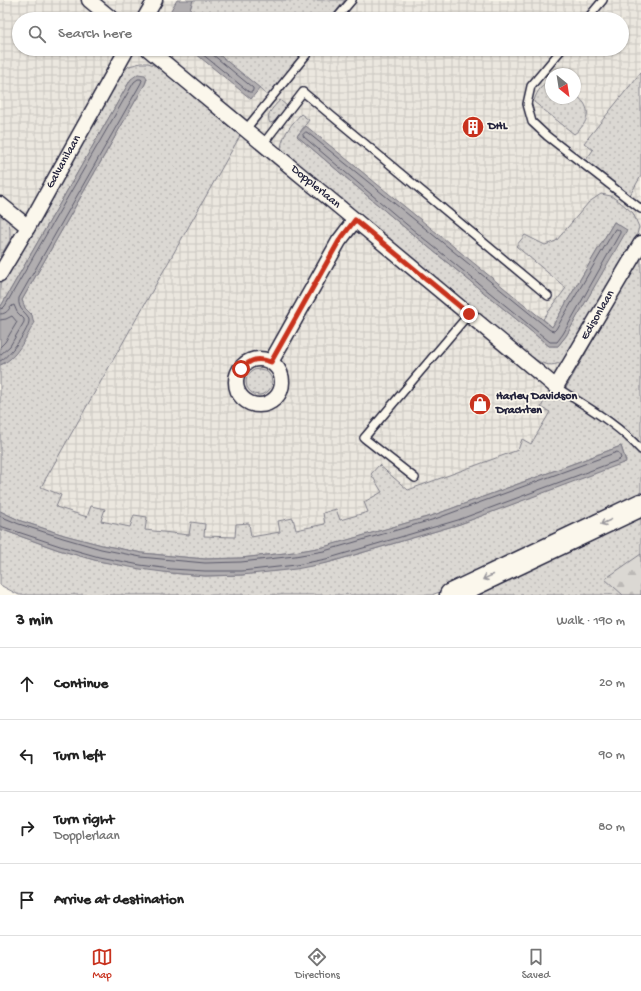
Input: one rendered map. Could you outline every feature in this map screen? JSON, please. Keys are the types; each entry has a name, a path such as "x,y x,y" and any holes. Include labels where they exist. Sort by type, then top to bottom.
{"highway":[{"path":"451,595 641,505"}],"street":[{"path":"89,0 104,12"},
{"path":"148,12 155,0"},
{"name":"Galvanilaan","path":"0,274 28,227 123,56"},
{"name":"Dopplerlaan","path":"157,56 556,387"},
{"path":"0,204 28,227"},
{"path":"271,362 339,241 355,220"},
{"name":"Edisonlaan","path":"556,387 641,243"}],"lane":[{"path":"342,12 352,0"},
{"path":"593,12 603,0"},
{"path":"246,129 305,56"},
{"path":"556,56 531,86 527,104 532,122 547,136 641,210"},
{"path":"263,144 303,92 548,296"},
{"path":"415,478 364,438 469,314"},
{"path":"556,387 619,429 641,450"}],"shaded area":[{"path":"0,0 641,0 641,443 495,504 310,561 0,518"}],"green space":[{"path":"193,0 345,0 336,12 189,12"},
{"path":"220,56 299,56 268,96"},
{"path":"148,63 157,66 240,136 41,487 61,495 56,507 87,517 91,506 105,509 101,521 130,527 134,515 147,517 145,530 189,535 191,522 205,524 204,536 235,537 236,524 249,523 251,537 280,532 278,521 293,518 296,530 325,524 323,513 336,509 340,520 368,512 364,502 382,492 371,474 379,465 408,490 518,450 522,439 531,444 550,412 541,407 549,393 559,400 641,256 641,494 454,586 432,595 19,595 0,585 0,529 59,550 98,561 171,573 205,576 242,575 327,563 460,524 626,461 621,446 434,515 324,547 241,558 205,559 142,553 64,535 21,521 0,511 0,365 5,363 32,315 25,308 22,300 145,84 147,78 131,79 0,308 0,285 119,76 129,66"},
{"path":"641,72 641,176 630,195 586,160 593,150 584,143"},
{"path":"545,84 545,104 581,104 581,100 583,102 587,112 586,120 581,128 574,134 534,102 539,90"},
{"path":"280,100 288,107 278,119 270,123 269,114"},
{"path":"301,114 309,120 297,136 404,227 549,346 558,346 566,336 626,230 614,222 552,327 543,319 566,288 516,246 525,235 545,245 556,241 589,202 601,194 611,196 633,213 639,227 636,238 563,360 555,364 548,365 531,356 287,156 281,148 282,143 288,129"},
{"path":"0,209 5,214 9,222 10,240 0,257"},
{"path":"259,369 268,373 272,382 268,391 259,395 250,391 246,382 250,373"},
{"path":"641,518 641,595 468,595 493,583"},
{"path":"641,554 641,594 623,595 605,579"}],"water":[{"path":"177,0 193,0 189,12 170,12"},
{"path":"199,56 221,56 260,88 251,99"},
{"path":"138,74 145,75 147,78 145,84 22,300 25,308 32,315 34,324 16,353 0,365 0,308 131,79"},
{"path":"306,126 552,327 614,222 627,230 566,336 558,346 549,346 404,227 297,136"},
{"path":"621,446 626,462 460,524 327,563 296,569 242,575 205,576 140,569 98,561 59,550 0,529 0,511 21,521 64,535 142,553 205,559 241,558 294,552 323,547 434,515"}],"place":[{"name":"DHL","path":"473,127"},
{"name":"Harley Davidson Drachten","path":"480,404"}],"route":[{"path":"241,369 247,363 255,360 271,362 339,241 355,220 469,314"}]}
